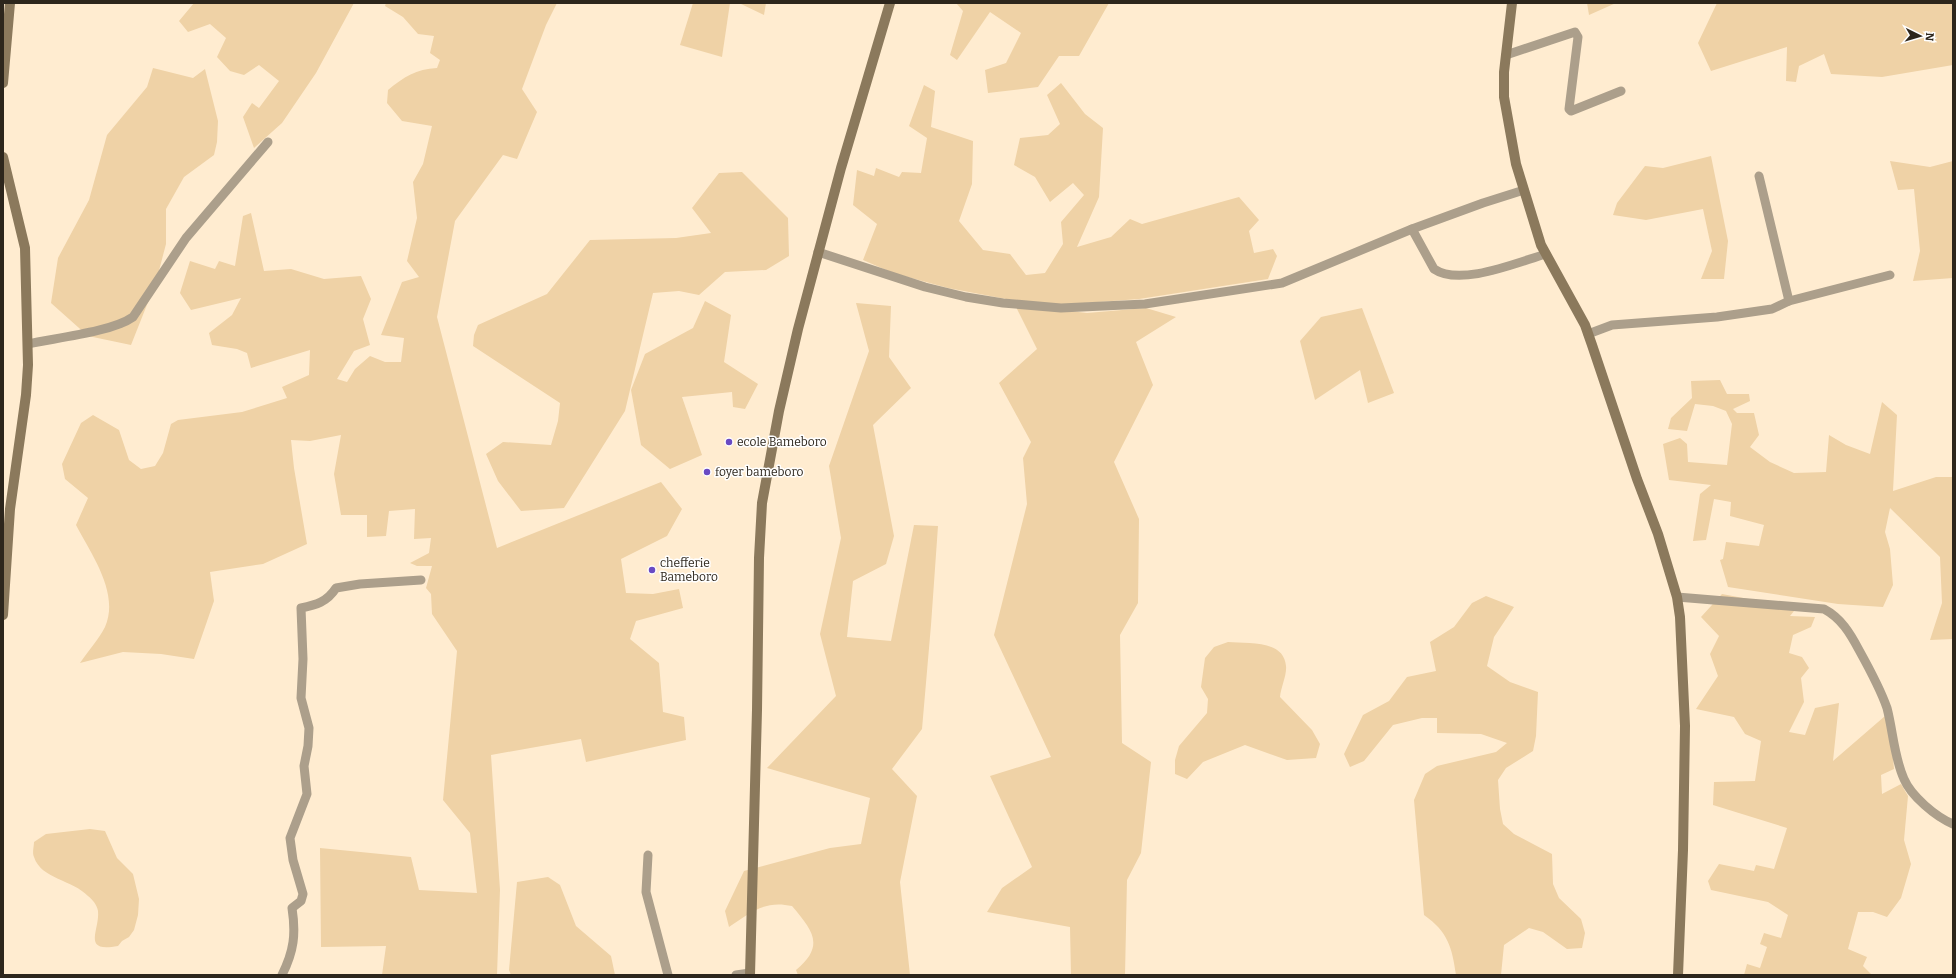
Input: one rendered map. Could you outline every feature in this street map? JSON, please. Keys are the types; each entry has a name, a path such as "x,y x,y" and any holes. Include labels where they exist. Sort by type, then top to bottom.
{"street":[{"path":"3,83 5,40 10,3"},
{"path":"736,975 750,974 760,521 779,411 818,252 840,168 890,3"},
{"path":"1512,3 1504,80 1506,114 1516,164 1539,238 1588,334 1637,479 1658,534 1677,597 1682,641 1685,726 1684,850 1678,975"},
{"path":"1506,55 1575,32 1578,37 1569,109 1571,111 1621,91"},
{"path":"28,344 104,328 133,317 186,238 268,142"},
{"path":"3,157 25,248 28,344 27,380 12,492 3,614"},
{"path":"1759,176 1789,301"},
{"path":"818,252 925,287 1003,303 1091,308 1145,304 1226,290 1272,285 1295,278 1412,229 1483,203 1524,190"},
{"path":"1412,229 1434,269 1439,272 1457,276 1473,274 1546,254"},
{"path":"1588,334 1612,325 1717,317 1772,309 1789,301 1890,275"},
{"path":"282,975 291,957 295,928 292,908 301,901 303,894 293,860 290,838 306,794 304,766 308,746 309,728 301,698 303,659 301,608 318,605 330,596 336,588 360,584 421,580"},
{"path":"1677,597 1824,609 1834,614 1852,637 1874,678 1886,706 1905,781 1932,812 1953,824"},
{"path":"648,854 646,892 668,975"}],"shaded area":[{"path":"194,3 354,3 316,73 282,123 254,148 243,117 252,103 259,108 279,81 259,65 244,75 230,71 217,57 226,38 210,24 188,32 179,21"},
{"path":"386,3 557,3 546,25 522,89 537,112 517,159 503,155 455,221 437,317 497,548 661,482 682,509 667,536 621,559 626,593 653,594 679,589 683,608 636,621 630,639 659,663 663,712 684,717 686,740 586,762 581,739 491,755 500,890 497,975 382,975 386,946 321,947 320,848 411,857 419,890 477,893 470,833 443,800 457,651 432,614 431,594 426,588 432,566 417,566 410,563 429,553 431,538 414,539 415,509 389,511 386,536 367,537 367,515 341,515 334,474 341,435 310,441 291,440 294,468 307,544 263,564 210,572 214,601 194,659 161,654 123,652 80,663 100,636 105,627 109,614 109,601 102,574 76,525 88,498 65,479 62,464 81,423 93,415 119,430 129,460 141,469 155,466 163,453 171,424 178,420 242,412 287,398 282,387 309,375 310,350 251,368 247,353 237,349 212,345 209,333 232,315 241,298 191,310 180,293 190,261 215,269 219,261 235,266 243,216 251,213 264,271 291,269 324,279 361,276 371,299 363,319 370,345 354,351 337,379 347,382 355,369 370,356 385,362 401,362 404,338 381,335 402,282 419,277 407,261 417,218 413,182 423,164 432,126 402,121 387,103 388,90 411,74 437,68 440,60 430,53 434,36 418,34 403,17 385,6"},
{"path":"693,3 730,3 722,57 680,45"},
{"path":"739,3 766,3 764,15"},
{"path":"956,3 1109,3 1079,56 1059,56 1038,87 988,93 985,70 1006,63 1021,33 990,12 957,60 950,55 963,11"},
{"path":"1587,3 1616,3 1589,15"},
{"path":"1717,3 1953,3 1953,65 1882,77 1831,74 1824,54 1799,66 1796,82 1786,81 1787,47 1711,71 1698,43"},
{"path":"153,68 193,78 205,69 218,121 217,142 214,155 184,177 166,209 166,244 156,282 131,345 88,336 51,303 58,258 89,200 107,135 147,87"},
{"path":"1061,83 1085,114 1103,128 1099,197 1077,247 1111,237 1130,219 1142,224 1239,197 1259,220 1249,231 1254,253 1273,249 1277,256 1268,279 1139,299 1057,305 1006,299 948,288 893,273 863,260 877,224 853,205 857,170 874,176 876,168 899,177 902,172 921,173 927,138 909,126 924,85 935,91 931,127 973,141 972,184 959,221 983,250 1010,254 1026,275 1045,273 1063,244 1061,222 1084,195 1073,183 1050,202 1035,177 1014,165 1020,138 1048,135 1060,124 1047,95"},
{"path":"1711,156 1728,241 1724,279 1701,279 1712,251 1703,209 1646,220 1613,215 1617,203 1645,166 1663,168"},
{"path":"1890,161 1930,167 1953,161 1953,278 1913,281 1920,251 1914,189 1898,190"},
{"path":"742,172 788,218 789,256 766,270 725,272 699,295 679,291 653,293 625,411 564,508 521,511 498,481 486,454 503,442 551,445 558,421 560,403 473,346 474,335 478,325 547,294 590,240 676,238 711,233 692,208 719,173"},
{"path":"705,301 731,315 724,362 758,384 745,409 733,407 732,392 682,397 702,455 670,469 641,445 631,390 645,354 693,328"},
{"path":"856,303 891,306 889,357 911,388 873,425 894,536 886,564 853,581 847,637 891,641 914,525 938,526 922,729 892,769 917,796 900,882 910,975 798,975 796,970 811,953 813,938 810,930 792,906 766,906 751,912 729,927 725,911 744,871 830,848 861,844 870,798 767,768 836,696 820,634 841,538 829,466 869,351"},
{"path":"1015,305 1087,313 1146,308 1176,317 1136,342 1153,385 1114,462 1139,519 1138,603 1120,635 1122,743 1151,762 1141,853 1127,880 1125,975 1071,975 1070,927 987,912 1002,888 1032,867 990,776 1051,757 994,635 1027,504 1023,458 1031,442 999,383 1037,349"},
{"path":"1362,308 1394,393 1368,403 1360,370 1315,400 1300,341 1321,317"},
{"path":"1720,380 1727,394 1749,394 1750,401 1733,409 1737,413 1754,413 1759,435 1750,447 1770,462 1794,473 1826,472 1829,435 1846,445 1870,454 1882,402 1897,415 1893,491 1936,477 1953,477 1953,639 1930,640 1942,603 1940,557 1890,508 1885,532 1890,549 1893,585 1883,607 1838,604 1728,587 1720,560 1723,559 1726,542 1759,546 1764,525 1730,516 1731,502 1714,499 1706,540 1693,541 1700,494 1711,485 1669,480 1663,444 1680,438 1687,444 1688,462 1727,465 1732,424 1726,411 1713,406 1695,404 1687,431 1668,429 1671,418 1692,398 1691,381"},
{"path":"1722,594 1759,601 1794,611 1790,616 1815,617 1811,627 1793,635 1789,653 1802,657 1809,668 1801,678 1804,702 1789,732 1805,735 1815,708 1839,703 1833,761 1885,716 1892,746 1894,769 1881,775 1882,794 1901,784 1908,796 1904,840 1911,864 1901,898 1887,917 1873,912 1858,912 1848,949 1867,957 1863,966 1872,975 1744,975 1747,964 1760,968 1767,947 1760,944 1764,933 1781,938 1788,915 1768,902 1711,890 1708,881 1719,864 1754,871 1756,865 1774,869 1787,828 1713,805 1714,782 1755,781 1761,741 1745,734 1734,717 1696,709 1718,676 1710,654 1719,636 1701,617"},
{"path":"1486,596 1514,607 1494,637 1487,666 1510,682 1538,692 1536,736 1533,751 1506,768 1498,780 1500,809 1503,824 1514,834 1552,854 1553,884 1559,898 1581,919 1585,933 1582,948 1567,949 1543,932 1529,928 1504,945 1501,975 1456,975 1453,956 1448,941 1439,928 1424,915 1414,800 1425,774 1437,766 1496,752 1507,743 1481,734 1437,733 1437,718 1422,718 1393,725 1364,761 1350,767 1344,754 1363,715 1389,701 1407,677 1436,671 1430,642 1454,627 1472,603"},
{"path":"1228,642 1254,643 1272,647 1279,651 1284,657 1286,670 1280,697 1312,730 1320,744 1316,758 1287,760 1245,745 1203,762 1187,779 1175,774 1175,760 1179,746 1207,713 1208,699 1201,687 1205,658 1214,647"},
{"path":"90,829 105,831 117,858 133,874 139,899 138,915 134,930 129,937 122,941 118,946 107,947 100,946 96,943 95,932 98,918 97,907 82,891 43,870 33,855 34,842 46,834"},
{"path":"548,877 560,885 576,926 611,956 615,975 511,975 509,970 517,882"}],"place":[{"name":"ecole Bameboro","path":"729,442"},
{"name":"foyer bameboro","path":"707,472"},
{"name":"chefferie Bameboro","path":"652,570"}]}
